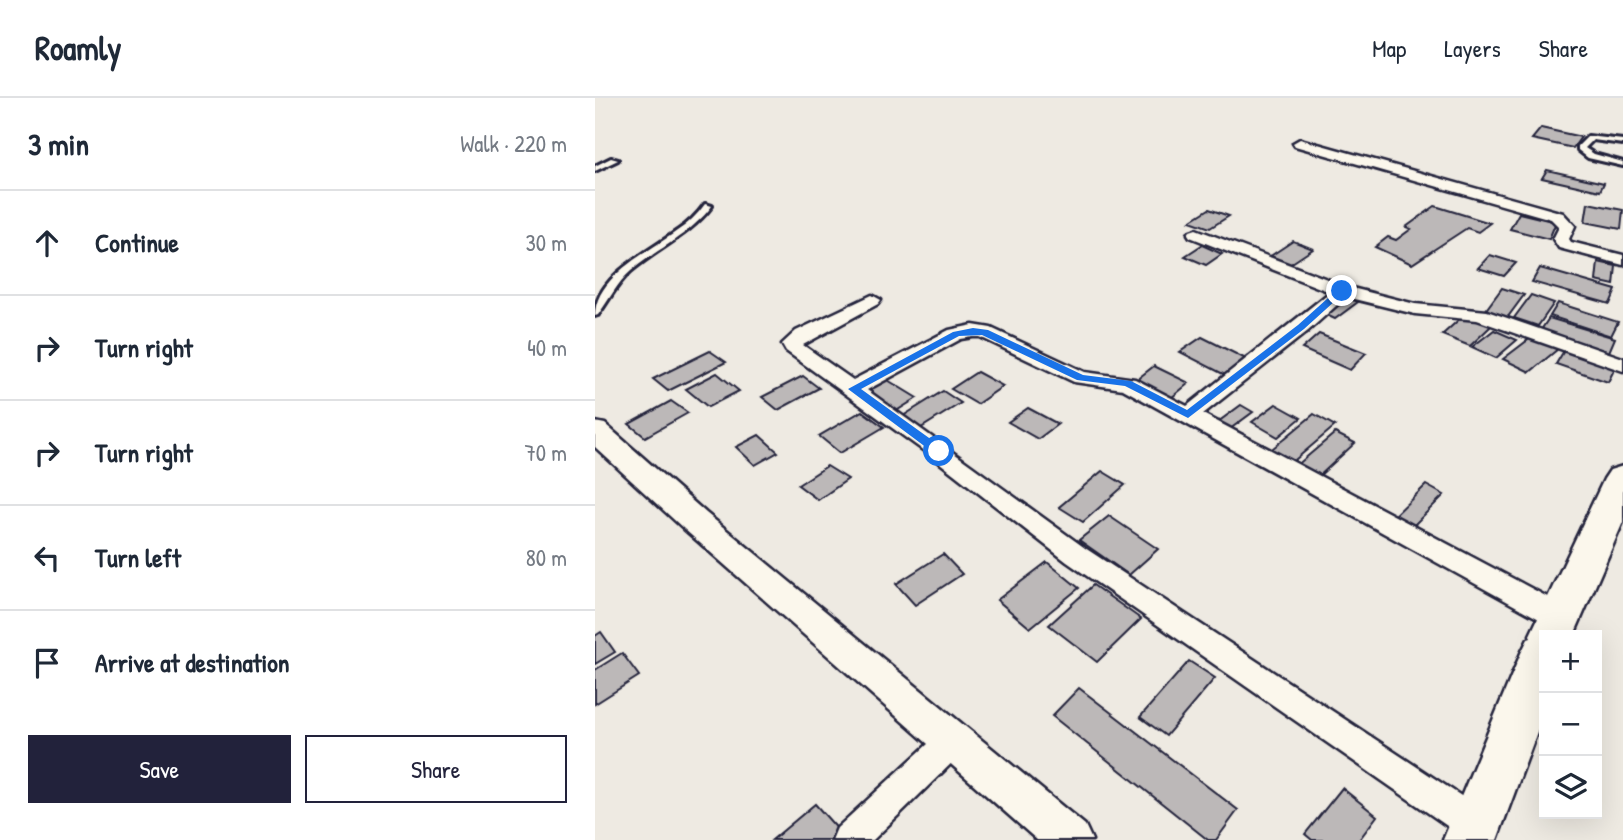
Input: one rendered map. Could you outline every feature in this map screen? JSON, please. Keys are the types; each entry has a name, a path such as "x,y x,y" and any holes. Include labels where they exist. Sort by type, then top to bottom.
{"main road":[{"path":"1555,630 1614,526 1623,479"},
{"path":"1473,832 1539,667"}],"street":[{"path":"1300,143 1557,216 1567,226 1561,239 1565,245 1623,260"},
{"path":"1196,234 1342,291 1415,309 1480,315 1623,365"},
{"path":"1188,415 1301,327 1342,291"},
{"path":"872,300 803,335 792,344 793,347 1076,555 1473,832"},
{"path":"853,389 956,334 984,332 1081,378 1128,383 1188,415 1544,630"},
{"path":"595,431 695,521 1070,840"},
{"path":"849,840 953,741"}],"lane":[{"path":"1623,142 1591,138 1581,148 1591,156 1623,164"},
{"path":"595,169 614,160"},
{"path":"595,313 613,284 627,270 690,227 708,205"}],"building":[{"path":"1541,128 1581,137 1573,148 1532,139"},
{"path":"1547,170 1604,183 1600,191 1542,178"},
{"path":"1588,203 1623,210 1621,229 1585,222"},
{"path":"1435,206 1490,223 1478,232 1467,228 1412,264 1375,247 1388,237 1396,240 1411,229 1406,227"},
{"path":"1209,209 1229,216 1210,228 1190,221"},
{"path":"1519,213 1556,222 1549,239 1510,229"},
{"path":"1293,241 1313,249 1289,265 1269,257"},
{"path":"1202,245 1222,254 1206,265 1185,256"},
{"path":"1490,255 1516,263 1504,276 1478,268"},
{"path":"1598,262 1616,266 1614,285 1596,281"},
{"path":"1540,268 1616,290 1610,304 1532,282"},
{"path":"1502,288 1524,295 1507,318 1485,311"},
{"path":"1349,294 1362,299 1335,319 1322,313"},
{"path":"1531,295 1554,303 1538,326 1514,318"},
{"path":"1558,303 1618,322 1611,336 1550,316"},
{"path":"1464,315 1491,326 1470,346 1442,335"},
{"path":"1549,318 1615,338 1609,352 1541,330"},
{"path":"1494,330 1517,340 1496,358 1472,347"},
{"path":"1319,334 1366,353 1350,370 1302,349"},
{"path":"1202,337 1250,361 1229,377 1180,352"},
{"path":"1532,337 1558,349 1530,372 1503,359"},
{"path":"1565,349 1616,366 1608,382 1556,364"},
{"path":"710,351 726,362 668,391 653,379"},
{"path":"1154,366 1189,383 1171,398 1136,380"},
{"path":"977,372 1003,386 977,404 951,389"},
{"path":"717,373 739,391 708,407 686,389"},
{"path":"803,376 819,388 778,410 762,397"},
{"path":"886,379 917,398 893,413 863,393"},
{"path":"943,391 961,403 921,428 903,416"},
{"path":"671,401 688,413 645,437 629,424"},
{"path":"1276,404 1301,418 1278,437 1252,422"},
{"path":"1241,405 1253,412 1226,432 1214,425"},
{"path":"1028,408 1058,424 1038,439 1008,422"},
{"path":"862,411 884,427 840,453 819,436"},
{"path":"1314,414 1335,426 1289,465 1267,453"},
{"path":"1335,433 1355,443 1317,478 1296,466"},
{"path":"759,435 778,452 755,465 736,447"},
{"path":"827,466 848,479 818,500 798,485"},
{"path":"1102,471 1125,485 1083,522 1059,507"},
{"path":"1426,485 1444,495 1408,531 1390,520"},
{"path":"1109,516 1158,549 1129,575 1079,540"},
{"path":"943,554 962,574 915,605 896,584"},
{"path":"1047,562 1079,588 1030,628 997,600"},
{"path":"1093,585 1141,619 1097,662 1049,625"},
{"path":"601,632 615,652 595,664 595,636"},
{"path":"622,653 639,676 595,704 595,670"},
{"path":"1189,661 1215,678 1166,736 1140,717"},
{"path":"1079,688 1238,810 1216,840 1208,840 1052,716"},
{"path":"1342,788 1377,816 1359,840 1312,840 1305,834"},
{"path":"815,804 842,834 835,840 772,840"}],"route":[{"path":"939,451 853,389 956,334 973,331 984,332 1081,378 1128,383 1188,415 1243,374 1342,291"}]}
